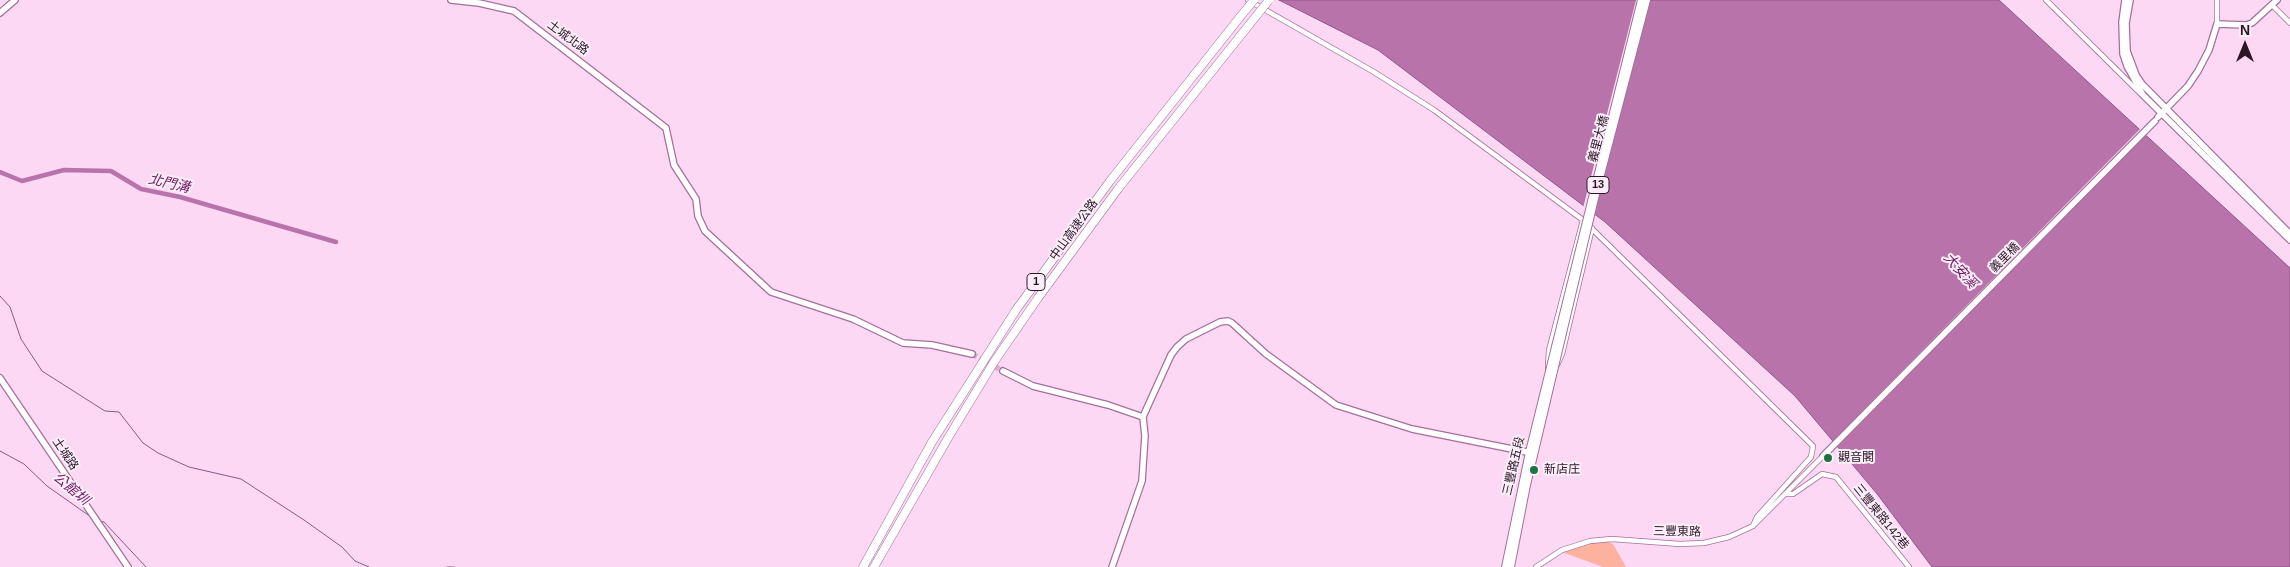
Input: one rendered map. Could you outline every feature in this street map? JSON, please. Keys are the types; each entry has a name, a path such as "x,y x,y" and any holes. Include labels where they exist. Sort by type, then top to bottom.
{"highway":[{"name":"中山高速公路","path":"862,567 932,442 1016,310 1110,181 1254,0"},
{"name":"中山高速公路","path":"874,567 994,362 1038,298 1118,189 1269,0"}],"main road":[{"name":"義里大橋","path":"1551,371 1641,0"},
{"name":"義里大橋","path":"1551,371 1647,0"},
{"name":"三豐路五段","path":"1510,567 1531,452 1551,371"}],"street":[{"path":"0,13 15,0"},
{"name":"土城北路","path":"451,0 479,2 514,12 659,122 669,133 674,165 696,199 698,216 705,232 771,292 853,320 903,343 932,344 972,354"},
{"path":"1248,0 1374,72 1434,110 1583,220 1813,446 1811,457 1756,517 1753,526"},
{"path":"2046,0 2143,95 2160,115 2290,240"},
{"path":"2126,0 2122,22 2122,54 2143,95"},
{"path":"2130,0 2126,22 2126,37 2131,64 2160,115 2290,234"},
{"path":"2218,0 2218,24 2246,25 2275,2 2290,23"},
{"name":"義里橋","path":"1823,456 2160,115 2198,71 2210,50 2218,24"},
{"path":"1551,371 1550,350 1583,220"},
{"path":"1551,371 1562,354 1592,228"},
{"path":"1112,567 1142,481 1145,436 1143,417 1171,355 1177,347 1186,340 1220,322 1228,321 1266,354 1336,405 1412,429 1531,452"},
{"path":"1003,371 1033,386 1108,405 1143,417"},
{"name":"土城路","path":"0,378 128,567"},
{"name":"三豐東路","path":"1536,567 1562,550 1590,541 1612,539 1680,544 1704,543 1728,537 1753,526 1823,456"},
{"name":"三豐東路142巷","path":"1786,494 1793,494 1822,474 1836,477 1909,567"}],"shaded area":[{"path":"1606,541 1613,544 1626,567 1603,567 1562,552 1587,544"}],"water":[{"name":"大安溪","path":"1279,0 1999,0 2290,268 2290,567 1932,567 1878,495 1795,396 1605,222 1378,50"}],"pier":[{"path":"1636,0 1648,0 1593,216 1583,208"},
{"path":"2142,127 2146,130 1834,446 1831,443"}],"waterway":[{"name":"北門溝","path":"0,172 22,181 64,170 111,171 141,189 180,197 336,242"},
{"path":"0,296 10,307 21,339 42,371 105,411 119,412 143,443 158,453 189,467 241,479 342,547 355,561 369,567"},
{"name":"公館圳","path":"0,451 24,464 47,486 91,517"},
{"name":"公館圳","path":"99,521 104,522 146,567"},
{"path":"447,567 454,567"}],"tunnel":[{"path":"972,354 1003,371"}],"place":[{"name":"觀音閣","path":"1828,458"},
{"name":"新店庄","path":"1534,470"}]}
